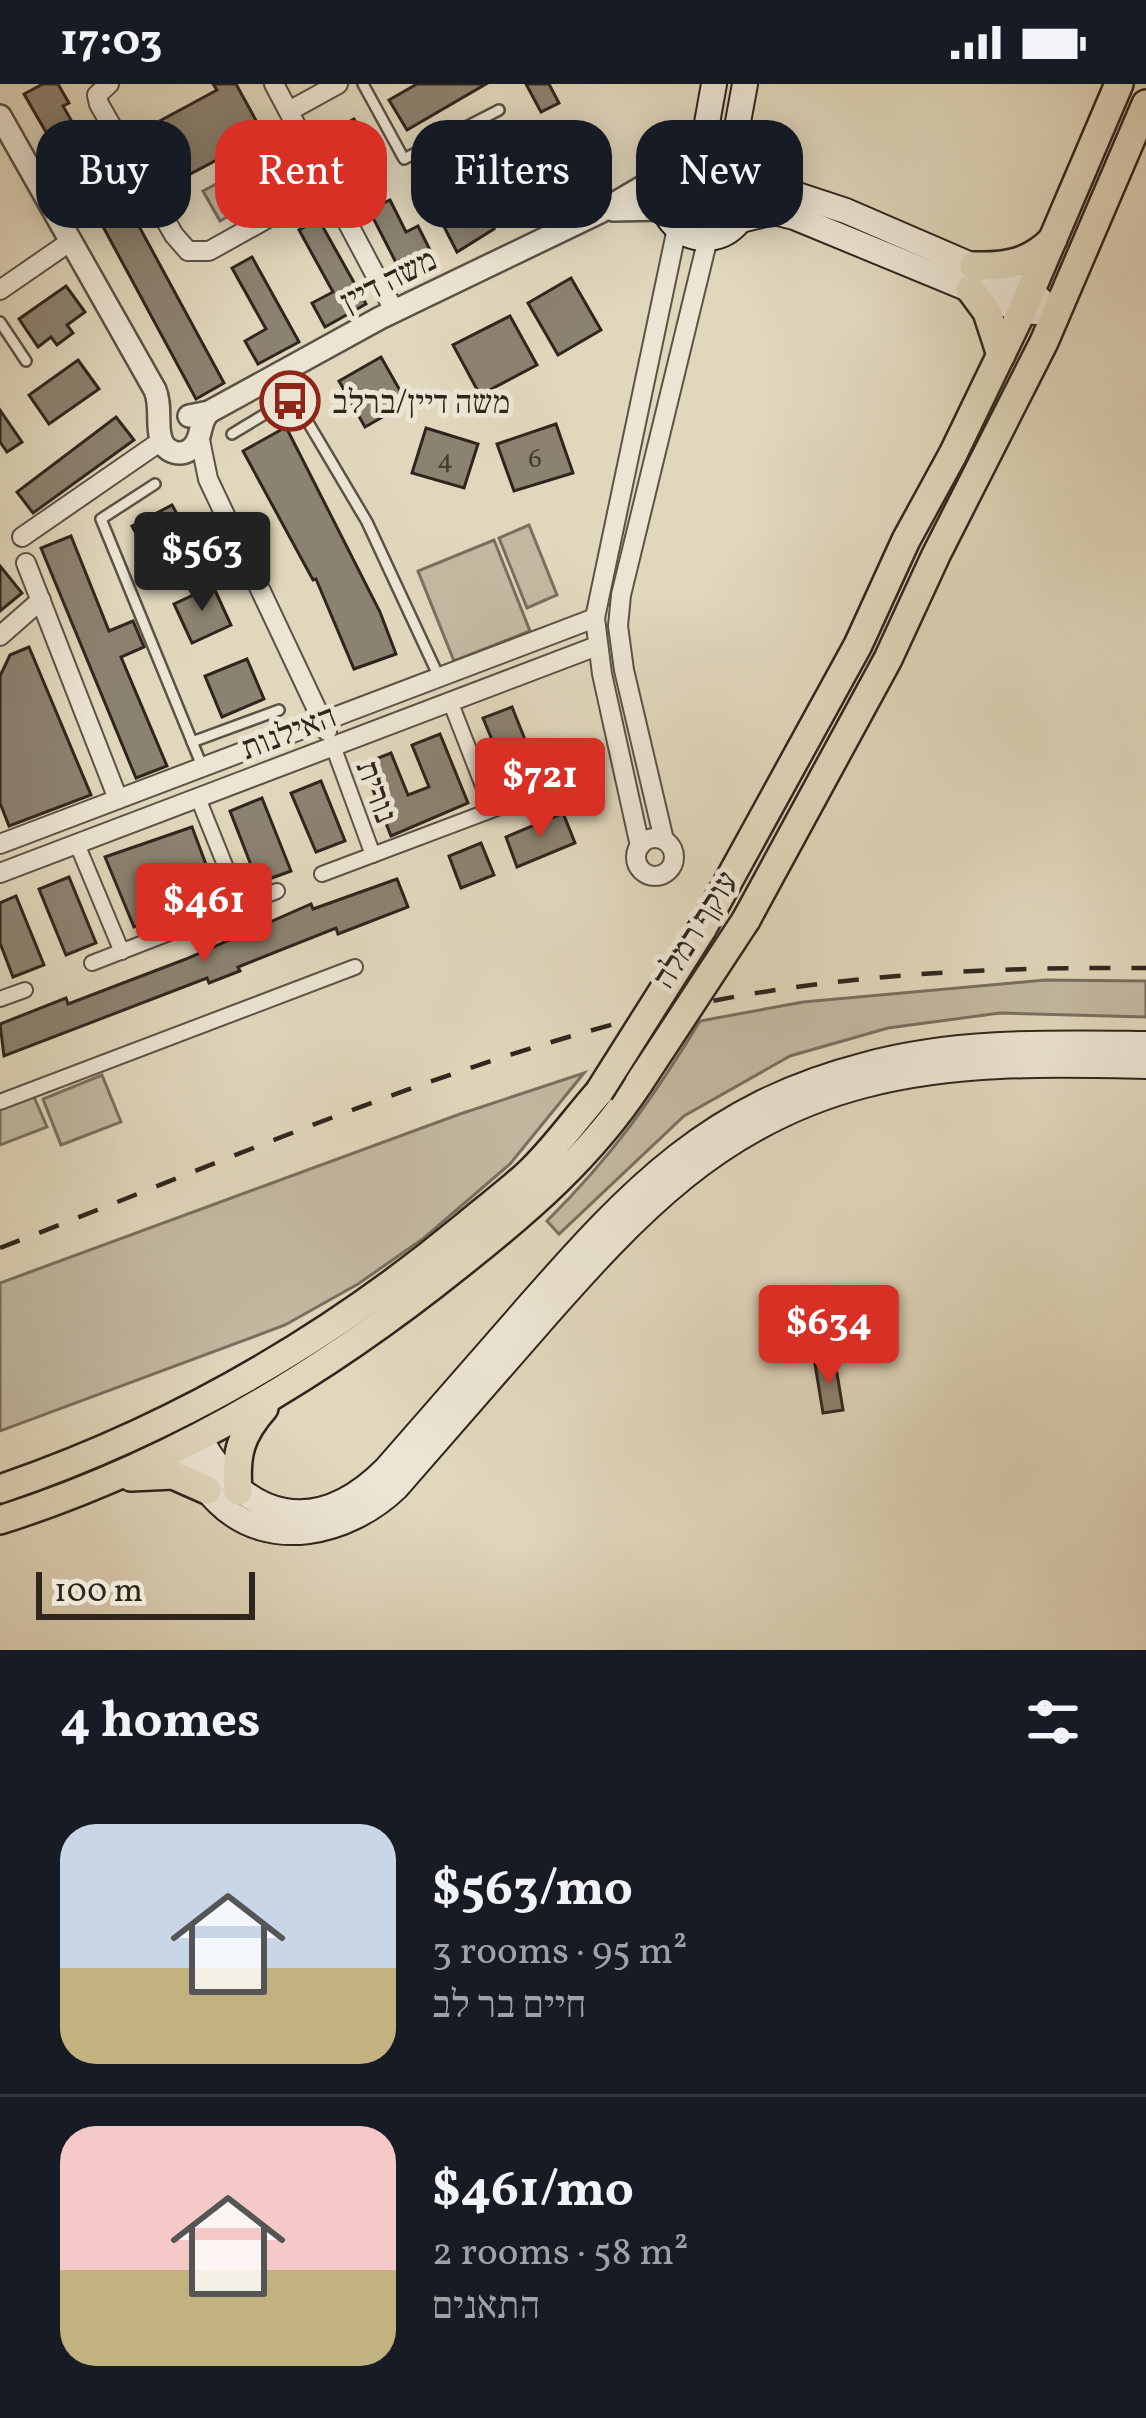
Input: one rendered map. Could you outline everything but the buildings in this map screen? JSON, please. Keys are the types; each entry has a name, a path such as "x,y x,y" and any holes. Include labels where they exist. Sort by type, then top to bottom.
{"main road":[{"path":"707,120 714,84"},
{"path":"742,120 745,84"},
{"name":"עוקף רמלה","path":"0,1489 122,1442 227,1389 323,1331 424,1259 532,1169 599,1092 703,929 858,645 1027,301 1119,84"},
{"name":"עוקף רמלה","path":"0,1520 191,1442 279,1392 415,1300 553,1189 639,1083 746,920 888,659 1057,315 1146,104"},
{"path":"803,194 846,211 972,278 1001,355"},
{"path":"803,220 972,278 1057,315"},
{"path":"688,228 708,238 731,228"},
{"path":"972,278 1024,261 1055,235"},
{"path":"191,1442 238,1491 259,1504 298,1514 318,1512 355,1496 386,1469 600,1224 649,1177 700,1137 753,1106 829,1075 932,1052 1001,1045 1146,1044"},
{"path":"109,1479 173,1475 207,1490 239,1518 268,1528 317,1531 362,1515 396,1488 642,1211 707,1156 757,1125 810,1101 927,1073 994,1066 1146,1066"},
{"path":"238,1491 240,1443 247,1427 279,1392"},
{"path":"191,1442 207,1490"}],"street":[{"path":"109,84 97,95 99,104 174,235 188,251 208,251 250,228"},
{"path":"274,84 294,120"},
{"path":"289,111 338,84"},
{"path":"2,124 155,390 166,442 208,479"},
{"path":"352,228 395,312"},
{"name":"משה דיין","path":"195,421 395,312 567,228"},
{"path":"640,846 650,838 664,840 673,848 668,871 657,876 645,873 637,864 640,846 595,618 668,228"},
{"path":"664,840 618,626 621,596 708,238"},
{"path":"0,290 71,241"},
{"path":"155,390 195,421 208,479 333,746"},
{"path":"166,442 164,421 195,421"},
{"path":"166,442 189,451 195,421"},
{"path":"22,537 166,442"},
{"path":"26,563 118,799"},
{"path":"0,636 40,600"},
{"name":"האילנות","path":"0,844 595,618"},
{"name":"האילנות","path":"0,873 597,646"},
{"path":"439,677 492,809"},
{"name":"נורית","path":"333,746 373,855"},
{"name":"נורית","path":"322,874 529,796"},
{"path":"198,798 242,905"},
{"path":"77,844 122,952"},
{"path":"92,963 277,891"},
{"path":"0,1102 355,967"},
{"path":"0,999 25,990"}],"lane":[{"path":"363,84 404,159 499,110"},
{"path":"0,322 26,362"},
{"path":"232,434 293,397 367,522 439,677"},
{"path":"155,484 101,520 202,767"},
{"path":"192,742 279,710"}],"shaded area":[{"path":"215,185 215,212 203,191"},
{"path":"529,525 557,595 527,608 499,538"},
{"path":"494,540 530,631 454,661 418,571"},
{"path":"1045,980 1146,981 1146,1017 1000,1013 888,1028 790,1056 684,1116 559,1234 547,1221 630,1126 700,1021 803,1002"},
{"path":"584,1073 510,1164 424,1238 358,1284 285,1325 0,1431 0,1283"},
{"path":"102,1075 121,1122 61,1145 43,1099"},
{"path":"31,1090 47,1127 0,1145 0,1102"}],"railway":[{"path":"0,1248 398,1093 641,1017 766,991 892,976 1146,968"}],"place":[{"name":"משה דיין/ברלב","path":"290,401"}]}
